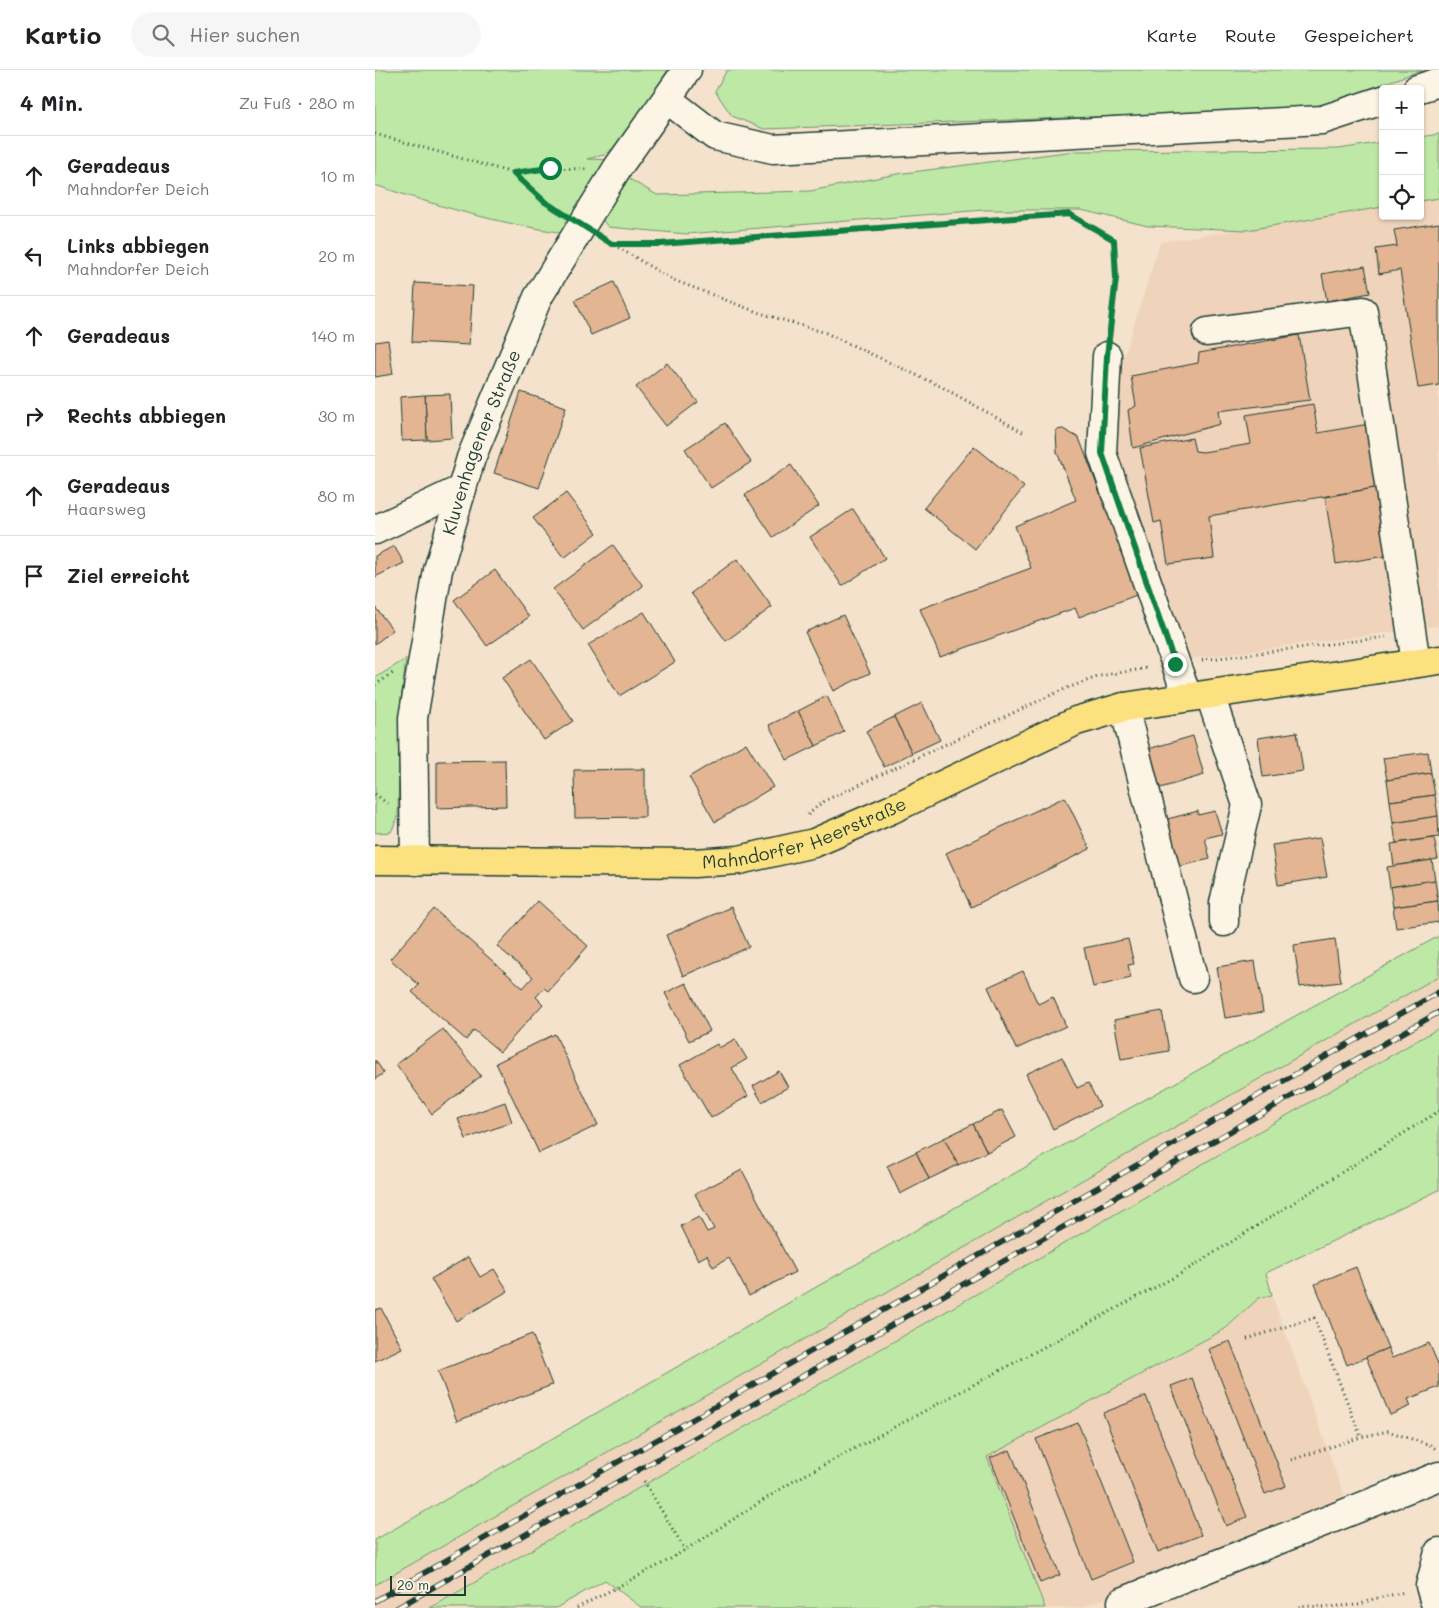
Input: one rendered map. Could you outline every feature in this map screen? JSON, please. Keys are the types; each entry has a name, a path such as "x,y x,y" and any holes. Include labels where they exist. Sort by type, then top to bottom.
{"main road":[{"name":"Mahndorfer Heerstraße","path":"375,860 694,863 739,860 814,843 891,810 1076,721 1124,706 1427,662"}],"street":[{"name":"Kluvenhagener Straße","path":"415,861 413,718 438,570 471,458 538,297 618,167 687,70"},
{"path":"1424,87 1439,82"},
{"path":"667,99 715,136 773,149 1322,120 1379,101"},
{"path":"1207,332 1363,311 1427,662"},
{"path":"1107,356 1102,453 1199,696 1247,805 1224,903 1224,922"},
{"path":"375,530 461,489"},
{"path":"1124,706 1193,978"},
{"path":"1121,1602 1439,1476"},
{"path":"1433,1596 1439,1552"}],"path":[{"path":"375,134 513,173 550,168 590,170 618,167"},
{"path":"513,173 545,202 671,279 757,312 826,334 942,387 1026,434"},
{"path":"612,244 689,242 1069,214 1114,240 1116,278 1107,356"},
{"path":"577,1608 685,1550 792,1482 1182,1273 1439,1111"},
{"path":"1247,1339 1314,1318 1361,1437"},
{"path":"1291,1460 1361,1437 1388,1431 1430,1444 1439,1451"},
{"path":"644,1481 685,1550"},
{"path":"1299,1608 1304,1606 1324,1608 1359,1606 1373,1599 1433,1596"}],"shaded area":[{"path":"1439,198 1439,626 1188,659 1112,455 1113,391 1160,242 1379,208 1379,220 1424,220 1424,200"},
{"path":"1439,976 1439,1028 430,1608 375,1608 375,1585"},
{"path":"1272,1295 1348,1506 1081,1608 1045,1608 986,1457 1225,1330 1259,1298"}],"green space":[{"path":"375,70 668,70 618,145 604,155 587,159 613,160 565,233 469,214 375,185"},
{"path":"727,70 1422,70 1312,109 764,129 732,116 715,91"},
{"path":"1439,134 1439,198 1424,200 1424,175 1424,136"},
{"path":"1379,143 1379,208 1247,230 1148,226 1081,210 984,210 686,234 608,227 601,218 624,176 657,195 810,191 897,174 1074,151 1339,149"},
{"path":"406,659 400,709 398,817 391,832 375,833 375,678"},
{"path":"1439,936 1439,976 375,1585 375,1540 1085,1133"},
{"path":"1439,1028 1439,1190 1266,1273 1272,1295 1259,1298 1225,1329 987,1457 1045,1608 642,1608 605,1580 556,1608 430,1608"}],"building":[{"path":"1439,223 1439,385 1418,388 1400,270 1379,274 1376,249 1397,246 1394,230"},
{"path":"1365,266 1370,293 1327,301 1322,274"},
{"path":"614,282 630,318 591,335 575,300"},
{"path":"415,283 473,286 469,345 412,342"},
{"path":"1299,335 1310,400 1218,411 1220,424 1133,448 1128,410 1136,406 1131,376 1198,363 1199,353"},
{"path":"388,340 393,374 375,377 375,342"},
{"path":"667,363 698,402 666,426 636,387"},
{"path":"521,392 566,407 539,488 494,473"},
{"path":"450,394 452,438 427,440 425,395"},
{"path":"425,395 427,440 402,441 400,397"},
{"path":"1313,404 1318,433 1369,424 1380,487 1209,516 1214,558 1168,564 1161,521 1154,523 1140,448 1192,438 1195,451 1203,452 1251,444 1246,415"},
{"path":"725,423 751,462 711,488 685,449"},
{"path":"1063,429 1079,438 1139,594 1079,617 1075,608 940,657 920,609 1031,568 1015,526 1076,500 1057,452 1056,430"},
{"path":"974,446 1024,487 975,549 924,508"},
{"path":"791,465 819,506 773,537 745,495"},
{"path":"1380,487 1391,555 1336,564 1325,497"},
{"path":"566,493 597,533 564,558 533,518"},
{"path":"853,509 885,558 842,586 810,537"},
{"path":"613,545 643,586 583,630 553,589"},
{"path":"394,546 404,563 375,577 375,556"},
{"path":"737,559 772,607 726,641 691,593"},
{"path":"495,570 529,617 487,646 454,600"},
{"path":"375,607 393,630 375,644"},
{"path":"644,612 675,662 619,696 588,645"},
{"path":"843,615 870,673 833,691 805,632"},
{"path":"531,659 573,721 544,740 502,678"},
{"path":"827,696 844,732 816,746 798,711"},
{"path":"922,703 940,740 912,753 894,717"},
{"path":"798,711 816,746 787,760 769,725"},
{"path":"894,717 912,753 884,767 866,731"},
{"path":"1297,732 1303,771 1263,777 1258,738"},
{"path":"1193,736 1204,775 1157,789 1145,750"},
{"path":"746,743 773,787 715,822 689,777"},
{"path":"1428,752 1431,773 1387,780 1383,758"},
{"path":"505,760 506,806 437,808 437,761"},
{"path":"645,769 645,817 575,818 574,770"},
{"path":"1431,773 1435,795 1390,801 1387,780"},
{"path":"1435,795 1438,816 1393,823 1390,801"},
{"path":"1065,797 1090,849 971,907 946,853"},
{"path":"1198,811 1198,815 1215,811 1222,834 1205,838 1210,859 1168,869 1156,822"},
{"path":"1438,816 1439,837 1396,843 1393,823"},
{"path":"1320,838 1327,877 1278,885 1272,845"},
{"path":"1434,838 1438,859 1394,866 1391,844"},
{"path":"1432,860 1435,880 1390,887 1387,867"},
{"path":"1435,880 1438,901 1393,907 1390,887"},
{"path":"538,901 588,946 548,991 544,988 536,997 543,1004 500,1052 474,1030 466,1040 412,992 419,985 390,959 434,909 523,988 533,977 497,946"},
{"path":"1438,901 1439,922 1396,928 1393,907"},
{"path":"731,907 749,947 683,976 666,935"},
{"path":"1128,939 1134,964 1128,965 1131,978 1093,987 1084,948"},
{"path":"1335,939 1341,982 1300,987 1294,945"},
{"path":"1255,961 1263,1012 1225,1018 1217,967"},
{"path":"1023,971 1038,1004 1053,997 1066,1026 1016,1049 988,987"},
{"path":"686,983 710,1031 689,1041 665,993"},
{"path":"1162,1011 1169,1051 1121,1059 1114,1020"},
{"path":"443,1029 481,1076 432,1114 396,1064"},
{"path":"555,1034 598,1125 539,1153 496,1063"},
{"path":"735,1039 747,1059 732,1068 748,1096 711,1118 680,1065 717,1044 719,1048"},
{"path":"1062,1057 1077,1088 1088,1083 1100,1106 1053,1129 1026,1074"},
{"path":"375,1060 384,1073 375,1079"},
{"path":"779,1071 788,1087 762,1102 753,1086"},
{"path":"505,1102 512,1122 466,1139 458,1119"},
{"path":"1002,1110 1016,1137 987,1152 973,1124"},
{"path":"973,1124 987,1152 958,1165 944,1138"},
{"path":"944,1138 958,1165 929,1179 916,1152"},
{"path":"916,1152 929,1179 900,1194 887,1166"},
{"path":"742,1170 795,1272 749,1296 729,1258 713,1267 707,1255 698,1260 681,1226 699,1217 707,1232 714,1229 695,1194"},
{"path":"468,1257 480,1277 494,1269 508,1291 456,1321 431,1279"},
{"path":"1356,1267 1388,1348 1347,1365 1315,1284"},
{"path":"381,1308 402,1348 375,1361 375,1310"},
{"path":"532,1334 552,1385 457,1421 438,1371"},
{"path":"1230,1341 1286,1486 1265,1494 1209,1349"},
{"path":"1429,1343 1439,1366 1439,1387 1408,1399 1411,1406 1390,1415 1366,1357 1388,1348 1392,1358"},
{"path":"1192,1378 1247,1517 1226,1526 1171,1386"},
{"path":"1146,1396 1201,1535 1158,1552 1103,1413"},
{"path":"1078,1423 1133,1562 1091,1579 1036,1439"},
{"path":"1010,1450 1060,1575 1040,1583 990,1458"}],"railway":[{"path":"375,1601 1439,992"},
{"path":"397,1608 1439,1012"}],"route":[{"path":"550,168 513,173 545,202 612,244 660,244 889,229 1069,214 1114,240 1116,278 1107,356 1102,453 1175,664"}]}
